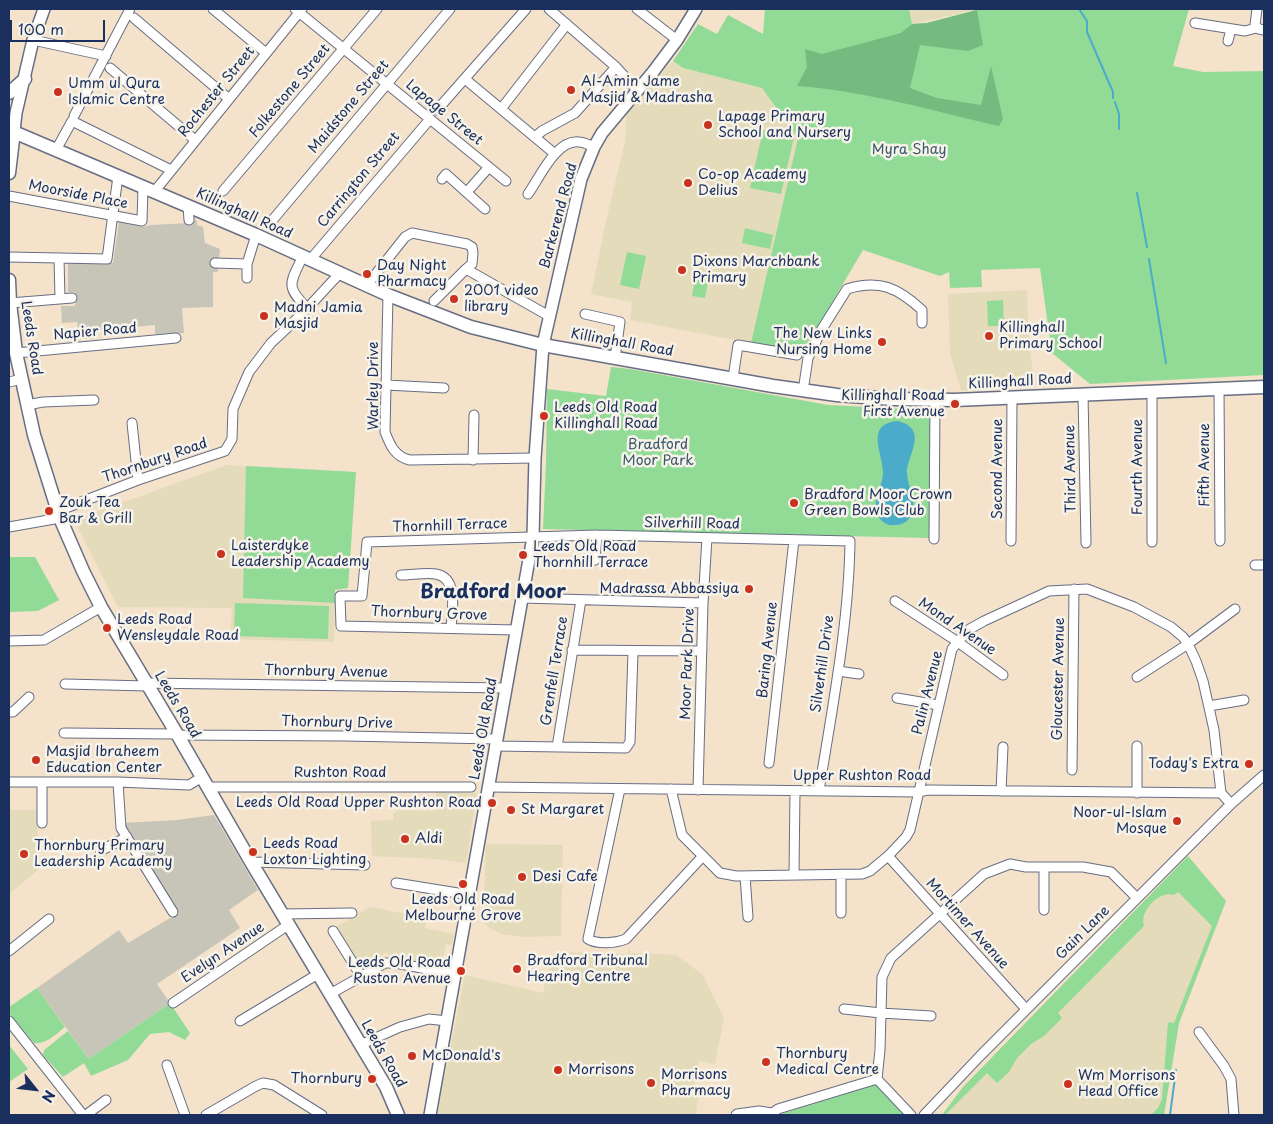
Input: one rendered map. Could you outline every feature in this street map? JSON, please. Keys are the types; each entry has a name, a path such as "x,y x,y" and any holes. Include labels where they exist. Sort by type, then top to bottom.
{"highway":[{"path":"9,93 25,79"},
{"path":"9,173 11,130"},
{"name":"Killinghall Road","path":"11,130 256,235 388,296 471,327 543,345 803,391 883,399 1012,398 1264,387"},
{"name":"Leeds Road","path":"9,280 16,353 34,435 59,514 83,571 101,606 178,734 251,862 386,1087 398,1115"}],"main road":[{"path":"11,130 33,40 44,9"},
{"name":"Barkerend Road","path":"543,345 581,179 594,147 602,133 677,40 696,9"},
{"name":"Leeds Old Road","path":"430,1115 534,537 536,458 543,345"}],"street":[{"path":"56,150 130,9"},
{"path":"213,9 266,53"},
{"name":"Folkestone Street","path":"223,191 377,9"},
{"name":"Maidstone Street","path":"270,223 450,9"},
{"path":"437,110 526,9"},
{"path":"550,9 616,67 637,90"},
{"path":"637,9 677,40"},
{"path":"1195,23 1245,31 1260,29 1255,22 1257,9"},
{"name":"Rochester Street","path":"148,189 171,170 299,10"},
{"name":"Lapage Street","path":"299,10 506,181"},
{"path":"134,18 229,99"},
{"path":"501,109 567,24"},
{"path":"1228,40 1231,28"},
{"path":"33,40 106,56"},
{"path":"535,137 542,131 575,113 616,67"},
{"path":"110,68 195,140"},
{"path":"465,78 555,154"},
{"path":"73,118 171,170"},
{"name":"Carrington Street","path":"308,308 294,295 291,282 306,258 430,119"},
{"path":"528,194 542,170 555,154 574,142 581,142 594,147"},
{"path":"467,192 489,167"},
{"path":"442,178 446,174 485,209"},
{"path":"9,257 107,259 118,176"},
{"name":"Moorside Place","path":"9,196 142,221 148,189"},
{"path":"188,206 189,220"},
{"path":"366,285 404,237 412,233 467,244 472,247 474,253 472,264 434,301"},
{"path":"246,278 247,264 256,235"},
{"path":"59,258 60,299"},
{"path":"215,263 247,264"},
{"path":"466,269 549,316"},
{"name":"Thornbury Road","path":"9,527 59,514 138,480 225,451 232,439 233,410 249,372 271,343 308,308 340,273"},
{"path":"803,391 808,358 822,330 847,289 864,284 890,288 906,295 922,310 922,323"},
{"name":"Warley Drive","path":"388,296 385,432 391,447 404,458 410,460 536,458"},
{"path":"10,302 72,298"},
{"path":"585,314 620,322 616,358"},
{"name":"Napier Road","path":"16,353 176,338"},
{"path":"733,378 738,345 797,355"},
{"path":"9,382 22,379"},
{"path":"386,385 444,388"},
{"name":"Fifth Avenue","path":"1219,388 1220,541"},
{"name":"Fourth Avenue","path":"1152,391 1152,542"},
{"name":"Third Avenue","path":"1083,394 1086,543"},
{"name":"Second Avenue","path":"1011,541 1012,398"},
{"path":"27,405 43,402 94,400"},
{"path":"934,539 935,400"},
{"path":"473,460 474,415"},
{"path":"132,423 138,480"},
{"path":"595,560 597,535"},
{"name":"Silverhill Road","path":"534,537 597,535 850,541"},
{"name":"Thornhill Terrace","path":"340,626 340,596 362,596 367,542 534,537"},
{"name":"Moor Park Drive","path":"698,790 703,603 707,538"},
{"name":"Baring Avenue","path":"769,763 794,540"},
{"name":"Silverhill Drive","path":"818,791 838,671 850,561 850,541"},
{"path":"401,575 437,574 449,582 452,588 451,628"},
{"name":"Gloucester Avenue","path":"1072,770 1074,589"},
{"name":"Palin Avenue","path":"671,790 682,835 720,873 745,876 841,875 862,874 870,871 888,856 910,830 952,649 968,630 1049,591 1086,589 1134,607 1171,626 1188,644 1199,668 1209,706 1214,730 1221,793"},
{"path":"522,598 703,603"},
{"name":"Grenfell Terrace","path":"557,747 581,600"},
{"name":"Mond Avenue","path":"895,601 958,642 1004,676"},
{"path":"9,640 44,640 101,606"},
{"path":"1137,677 1188,644 1235,609"},
{"name":"Thornbury Grove","path":"340,626 516,630"},
{"path":"572,650 634,652 702,651"},
{"name":"Thornbury Drive","path":"64,732 336,736 557,747 626,748 630,742 634,652"},
{"path":"838,671 859,674"},
{"name":"Thornbury Avenue","path":"65,684 506,688"},
{"path":"9,712 14,712 29,697"},
{"path":"897,698 938,705"},
{"path":"1209,706 1244,700"},
{"path":"1137,746 1137,793"},
{"path":"1001,791 1003,747"},
{"name":"Gain Lane","path":"924,1115 1231,804 1264,775"},
{"name":"Rushton Road","path":"9,782 118,782 189,785 205,782 471,787"},
{"path":"42,782 42,823"},
{"path":"118,782 121,828 172,912"},
{"name":"Upper Rushton Road","path":"488,788 1221,793"},
{"path":"620,789 588,939 593,942 619,942 626,939 702,857"},
{"path":"794,874 795,791"},
{"path":"1221,793 1231,804"},
{"path":"100,852 127,837"},
{"name":"Mortimer Avenue","path":"888,856 1026,1010"},
{"path":"251,862 365,865"},
{"path":"911,1115 877,1079 880,1050 882,977 891,958 984,874 1010,864 1044,867 1082,867 1110,872 1137,898"},
{"path":"1044,867 1044,910"},
{"path":"841,875 841,913"},
{"path":"745,876 748,917"},
{"path":"396,883 470,895"},
{"path":"285,919 352,913"},
{"path":"9,951 49,919"},
{"name":"Evelyn Avenue","path":"173,1003 285,919"},
{"path":"333,931 361,976"},
{"path":"330,994 379,965 390,962 438,971 456,972"},
{"path":"240,1021 318,974"},
{"path":"844,1009 931,1016"},
{"path":"360,1045 400,1027 433,1019 447,1021"},
{"path":"9,1021 85,1115 106,1100"},
{"path":"1199,1032 1224,1066 1231,1079 1234,1115"},
{"path":"166,1065 185,1115"},
{"path":"736,1115 759,1111 771,1114 778,1109 877,1079"},
{"path":"206,1115 263,1083 274,1086 322,1115"}],"shaded area":[{"path":"909,9 979,9 912,24"},
{"path":"673,61 683,68 762,88 799,138 751,343 630,320 632,302 591,294 625,142 627,113"},
{"path":"193,219 197,221 197,225 203,227 205,243 220,249 218,272 213,272 213,307 182,308 184,333 155,334 155,325 94,331 94,339 79,339 77,322 62,323 61,306 75,306 75,292 68,292 68,263 113,263 119,222 144,227 190,223"},
{"name":"Killinghall Primary School","path":"1027,290 1029,344 1035,387 961,391 950,353 948,294"},
{"name":"Laisterdyke Leadership Academy","path":"227,465 356,472 348,588 335,590 334,642 230,639 232,608 118,607 74,520"},
{"path":"436,792 477,793 466,863 436,859 372,856 371,821 393,820 393,814 398,810 435,811"},
{"name":"Thornbury Primary Leadership Academy","path":"9,810 36,810 40,868 9,894"},
{"path":"214,815 258,890 229,910 240,928 157,984 170,1003 89,1059 37,988 119,930 128,943 177,914 122,823 177,820"},
{"path":"486,844 563,845 561,936 521,937 502,934 483,923 480,915 484,896"},
{"path":"1188,856 1226,901 1179,1023 1164,1115 942,1115 963,1087"},
{"path":"370,907 427,918 425,928 454,934 452,945 446,944 441,966 389,956 387,952 361,968 336,927"},
{"path":"630,946 630,953 676,955 703,975 724,1018 715,1064 699,1061 694,1086 698,1098 696,1115 437,1115 465,975 543,993 548,970 553,965 555,955 559,952 627,954"}],"green space":[{"name":"Myra Shay","path":"765,9 909,9 912,24 927,23 980,9 1189,9 1173,66 1203,72 1264,71 1264,375 1090,384 1052,353 1040,268 981,270 982,287 950,288 949,272 940,276 863,250 802,353 751,343 798,138 762,88 683,68 673,61 698,24 717,34 728,15 763,34"},
{"path":"977,10 983,45 968,51 920,45 910,88 937,98 981,105 991,66 1003,119 999,126 874,97 797,86 807,67 805,49 822,54 901,33 912,24 927,23"},
{"path":"763,130 794,137 781,194 750,188"},
{"path":"745,228 773,235 770,249 742,243"},
{"path":"627,252 646,256 639,289 620,285"},
{"path":"696,273 709,275 705,298 692,296"},
{"path":"1003,300 1004,326 988,326 987,301"},
{"name":"Bradford Moor Park","path":"611,367 828,405 930,410 930,538 543,529 547,389 606,396"},
{"path":"246,466 356,472 348,588 335,590 335,603 243,598"},
{"path":"9,557 35,557 59,600 38,611 9,612"},
{"path":"235,603 329,606 328,639 234,636"},
{"path":"1188,856 1226,901 1179,1023 1164,1115 1151,1115 1158,1108 1162,1099 1168,1023 1174,1023 1212,926 1178,892 1174,895 1162,896 1152,903 1144,915 1144,926 1058,1013 1062,1018 1017,1058 1009,1072 997,1083 987,1073 945,1115 942,1115 963,1087"},
{"path":"37,988 65,1027 51,1038 43,1042 34,1043 9,1013 9,1007"},
{"path":"170,1003 190,1033 185,1040 169,1032 150,1034 128,1060 91,1076 84,1063 63,1077 43,1055 44,1050 68,1031 89,1059"},
{"path":"9,1045 28,1069 9,1082"},
{"path":"877,1083 906,1115 778,1115 851,1092 852,1090"}],"water":[{"path":"898,421 913,430 915,436 915,443 907,472 913,509 912,515 907,521 892,525 881,520 877,515 876,509 883,472 878,433 888,423"}],"waterway":[{"path":"1079,9 1087,21 1087,32 1113,92 1113,98"},
{"path":"1115,102 1119,114 1119,129"},
{"path":"1137,193 1147,247"},
{"path":"1149,259 1166,363"},
{"path":"1170,1115 1176,1070"}],"place":[{"name":"Al-Amin Jame Masjid & Madrasha","path":"571,90"},
{"name":"Umm ul Qura Islamic Centre","path":"58,92"},
{"name":"Lapage Primary School and Nursery","path":"708,125"},
{"name":"Co-op Academy Delius","path":"688,183"},
{"name":"Dixons Marchbank Primary","path":"682,270"},
{"name":"Day Night Pharmacy","path":"367,274"},
{"name":"2001 video library","path":"454,299"},
{"name":"Madni Jamia Masjid","path":"264,316"},
{"name":"Killinghall Primary School","path":"989,336"},
{"name":"The New Links Nursing Home","path":"882,342"},
{"name":"Killinghall Road First Avenue","path":"955,404"},
{"name":"Leeds Old Road Killinghall Road","path":"544,416"},
{"name":"Bradford Moor Crown Green Bowls Club","path":"794,503"},
{"name":"Zouk Tea Bar & Grill","path":"49,511"},
{"name":"Laisterdyke Leadership Academy","path":"221,554"},
{"name":"Leeds Old Road Thornhill Terrace","path":"523,555"},
{"name":"Madrassa Abbassiya","path":"749,589"},
{"name":"Leeds Road Wensleydale Road","path":"107,628"},
{"name":"Masjid Ibraheem Education Center","path":"36,760"},
{"name":"Today's Extra","path":"1249,764"},
{"name":"Leeds Old Road Upper Rushton Road","path":"492,803"},
{"name":"St Margaret","path":"511,810"},
{"name":"Noor-ul-Islam Mosque","path":"1177,821"},
{"name":"Aldi","path":"405,839"},
{"name":"Leeds Road Loxton Lighting","path":"253,852"},
{"name":"Thornbury Primary Leadership Academy","path":"24,854"},
{"name":"Desi Cafe","path":"522,877"},
{"name":"Leeds Old Road Melbourne Grove","path":"463,884"},
{"name":"Bradford Tribunal Hearing Centre","path":"517,969"},
{"name":"Leeds Old Road Ruston Avenue","path":"461,971"},
{"name":"McDonald's","path":"412,1056"},
{"name":"Thornbury Medical Centre","path":"766,1062"},
{"name":"Morrisons","path":"558,1070"},
{"name":"Thornbury","path":"372,1079"},
{"name":"Morrisons Pharmacy","path":"651,1083"},
{"name":"Wm Morrisons Head Office","path":"1068,1084"}],"district":[{"name":"Bradford Moor","path":"493,593"}]}
